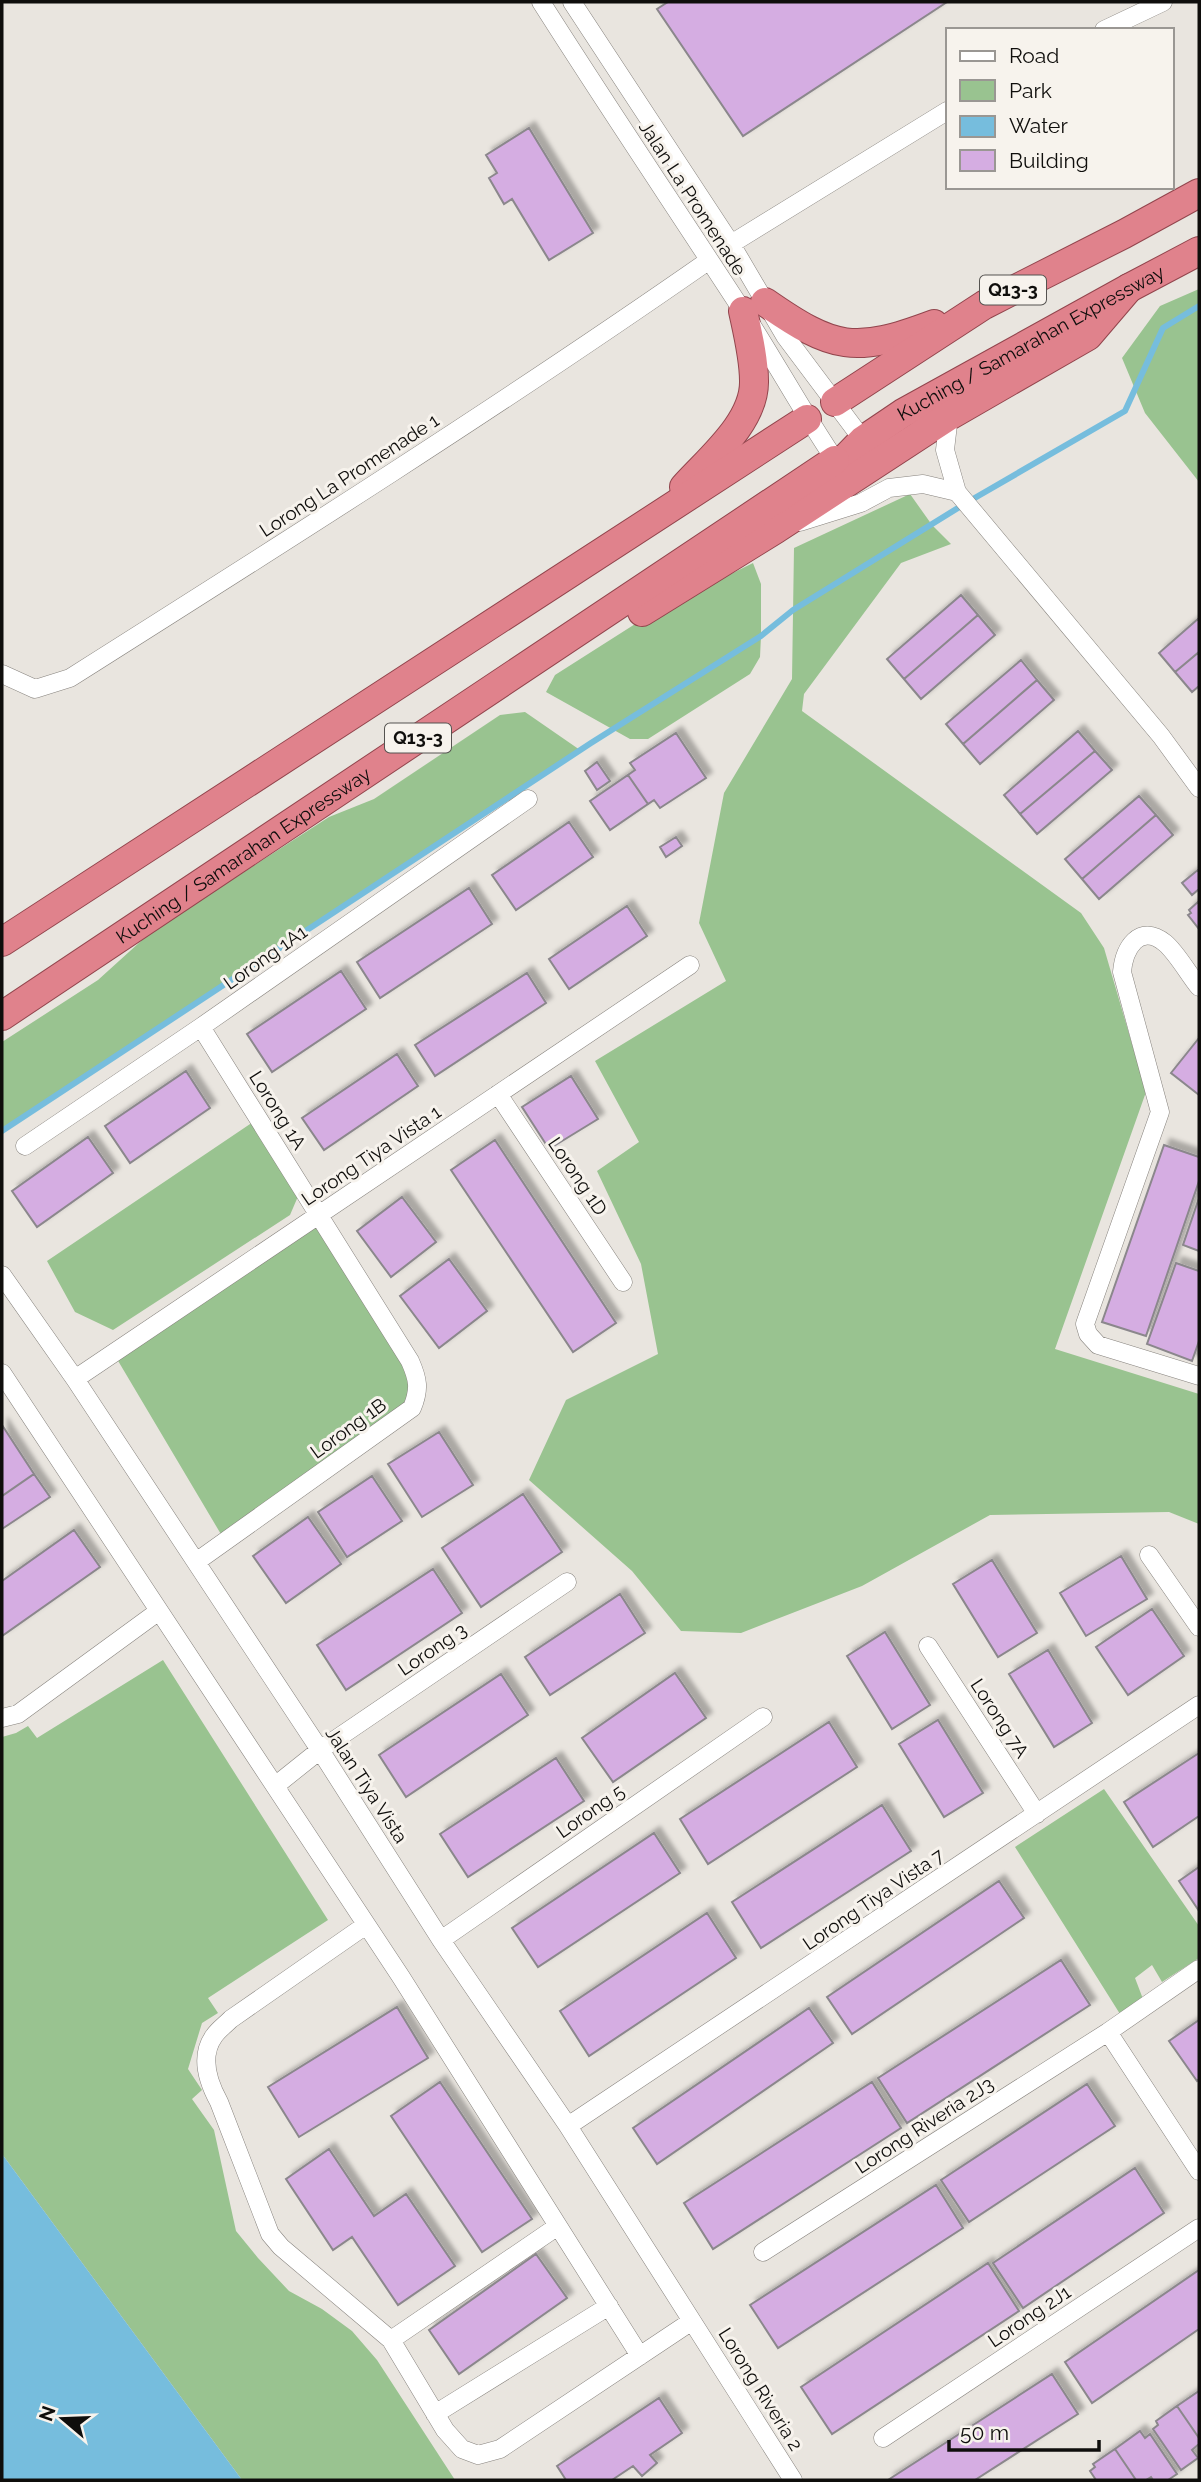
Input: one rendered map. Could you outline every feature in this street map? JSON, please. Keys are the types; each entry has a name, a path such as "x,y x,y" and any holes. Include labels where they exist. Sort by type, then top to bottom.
{"highway":[{"name":"Q13-3","path":"835,402 984,305 1199,193"},
{"name":"Kuching / Samarahan Expressway","path":"776,529 863,440 903,414 1199,251"},
{"path":"321,803 340,805 361,796 611,631 776,529 949,416 1087,336 1129,288"},
{"path":"656,518 744,419 751,402 754,383 754,306 831,341 849,344 878,342 903,336 984,305"},
{"name":"Q13-3","path":"2,942 807,419"},
{"name":"Kuching / Samarahan Expressway","path":"2,1016 835,460"}],"street":[{"name":"Jalan La Promenade","path":"541,2 708,261 785,336 863,440"},
{"name":"Jalan La Promenade","path":"572,2 732,244 754,306 807,419 835,460"},
{"path":"1108,28 1163,2"},
{"path":"732,244 946,112"},
{"name":"Lorong La Promenade 1","path":"2,674 35,689 70,678 591,343 708,261"},
{"path":"949,416 944,450 957,492 1160,736 1199,789"},
{"path":"776,529 862,503 889,488 923,484 957,492"},
{"name":"Lorong 1A1","path":"25,1146 528,799"},
{"path":"1199,988 1166,944 1150,937 1130,943 1123,960 1122,972 1160,1112 1085,1324 1088,1334 1098,1345 1199,1376"},
{"name":"Lorong Tiya Vista 1","path":"75,1379 690,965"},
{"name":"Lorong 1A","path":"201,1027 320,1215"},
{"name":"Lorong 1D","path":"498,1094 623,1282"},
{"name":"Lorong 1B","path":"196,1562 412,1408 418,1394 418,1380 410,1361 320,1215"},
{"name":"Jalan Tiya Vista","path":"2,1275 7,1295 75,1379 442,1940 568,2126 692,2321"},
{"path":"2,1373 366,1924 640,2356"},
{"path":"1149,1555 1199,1628"},
{"name":"Lorong 3","path":"275,1786 320,1750 567,1582"},
{"path":"2,1718 18,1714 159,1611"},
{"name":"Lorong 7A","path":"928,1646 1037,1814"},
{"name":"Lorong Tiya Vista 7","path":"568,2126 1199,1705"},
{"name":"Lorong 5","path":"442,1940 763,1717"},
{"path":"366,1924 231,2020 212,2037 205,2065 212,2089 270,2234 281,2247 391,2340 445,2430 461,2449 478,2455 500,2449 692,2321"},
{"name":"Lorong Riveria 2J3","path":"763,2252 1108,2032 1199,1969"},
{"path":"1108,2032 1199,2171"},
{"path":"391,2340 558,2227"},
{"name":"Lorong 2J1","path":"883,2438 1199,2228"},
{"path":"435,2414 609,2306"},
{"name":"Lorong Riveria 2","path":"692,2321 793,2480"}],"green space":[{"path":"1199,289 1199,482 1145,413 1122,358 1160,306"},
{"path":"910,494 932,525 951,544 901,563 804,694 802,711 1081,913 1104,948 1146,1092 1055,1349 1199,1394 1199,1524 1169,1512 990,1515 862,1586 741,1633 681,1631 632,1571 529,1480 566,1400 658,1354 641,1264 597,1171 639,1142 595,1061 726,981 699,923 724,793 792,679 794,548"},
{"path":"753,563 761,584 761,636 760,657 750,674 648,739 630,739 546,692 555,675 654,612"},
{"path":"525,712 580,750 2,1131 2,1042 98,980 151,932 329,817 374,799 500,715"},
{"path":"259,1118 302,1187 290,1215 113,1330 75,1312 47,1261"},
{"path":"320,1215 410,1361 418,1394 225,1541 114,1354"},
{"path":"163,1660 328,1920 208,1998 218,2013 202,2023 188,2069 202,2090 192,2099 214,2130 236,2231 289,2291 322,2309 352,2331 377,2360 455,2480 242,2480 2,2154 2,1737 28,1726 37,1738"},
{"path":"1104,1789 1199,1926 1199,1958 1162,1982 1152,1965 1135,1978 1143,1999 1120,2014 1015,1847"}],"water":[{"path":"2,2154 242,2480 2,2480"}],"building":[{"path":"668,2 947,2 743,136 657,9"},
{"path":"529,128 593,233 549,260 512,199 504,204 489,178 497,173 486,155"},
{"path":"961,595 978,615 904,679 887,659"},
{"path":"978,615 995,635 921,699 904,679"},
{"path":"1199,618 1199,652 1175,672 1159,653"},
{"path":"1199,652 1199,686 1192,692 1175,672"},
{"path":"1021,660 1037,680 963,744 946,724"},
{"path":"1037,680 1054,700 980,764 963,744"},
{"path":"1078,731 1095,751 1020,814 1004,795"},
{"path":"676,733 706,778 660,808 654,800 648,804 628,775 635,770 630,763"},
{"path":"1095,751 1112,770 1037,834 1020,814"},
{"path":"597,762 610,781 597,790 585,771"},
{"path":"628,775 648,804 610,830 590,801"},
{"path":"1139,796 1156,815 1082,879 1065,859"},
{"path":"1156,815 1173,835 1099,899 1082,879"},
{"path":"569,822 593,857 516,910 492,875"},
{"path":"676,837 682,846 666,857 660,847"},
{"path":"1199,869 1199,889 1192,895 1182,883"},
{"path":"469,888 492,924 380,998 357,962"},
{"path":"1199,901 1199,929 1188,915 1191,913 1189,910"},
{"path":"627,906 647,936 569,989 549,959"},
{"path":"341,971 366,1009 272,1072 247,1034"},
{"path":"527,973 546,1003 435,1076 415,1045"},
{"path":"1199,1038 1199,1095 1171,1073"},
{"path":"397,1054 418,1086 324,1150 302,1118"},
{"path":"186,1071 210,1108 130,1163 105,1126"},
{"path":"571,1076 598,1119 549,1149 522,1107"},
{"path":"88,1137 113,1173 37,1227 12,1191"},
{"path":"495,1140 616,1323 573,1352 451,1170"},
{"path":"1164,1145 1199,1157 1199,1181 1146,1336 1102,1322"},
{"path":"402,1197 436,1242 391,1277 357,1231"},
{"path":"1199,1198 1199,1251 1183,1245"},
{"path":"449,1259 487,1311 439,1348 400,1296"},
{"path":"1176,1263 1199,1271 1199,1341 1192,1361 1147,1344"},
{"path":"2,1425 34,1474 2,1496"},
{"path":"439,1432 473,1485 422,1517 388,1464"},
{"path":"34,1474 50,1497 2,1529 2,1496"},
{"path":"372,1476 402,1521 347,1557 318,1512"},
{"path":"523,1494 562,1552 481,1607 442,1548"},
{"path":"308,1517 341,1564 286,1603 253,1556"},
{"path":"74,1530 100,1567 2,1636 2,1581"},
{"path":"1121,1556 1147,1599 1086,1636 1060,1593"},
{"path":"992,1560 1037,1633 998,1657 953,1584"},
{"path":"433,1569 462,1613 346,1690 317,1645"},
{"path":"620,1594 645,1633 550,1695 525,1657"},
{"path":"1152,1609 1184,1656 1128,1695 1096,1647"},
{"path":"885,1632 930,1705 892,1729 847,1656"},
{"path":"1048,1650 1092,1723 1054,1747 1009,1674"},
{"path":"675,1673 706,1718 613,1782 582,1738"},
{"path":"501,1674 528,1715 406,1797 379,1755"},
{"path":"938,1720 983,1793 944,1817 899,1744"},
{"path":"829,1722 857,1767 708,1864 680,1819"},
{"path":"1199,1753 1199,1816 1153,1847 1124,1802"},
{"path":"556,1758 584,1801 468,1877 440,1834"},
{"path":"882,1805 911,1851 761,1948 732,1902"},
{"path":"654,1833 680,1873 538,1967 512,1928"},
{"path":"1199,1867 1199,1911 1179,1881"},
{"path":"999,1881 1024,1918 852,2034 827,1997"},
{"path":"707,1913 736,1958 589,2056 560,2011"},
{"path":"1061,1960 1090,2005 907,2123 878,2078"},
{"path":"397,2007 428,2058 299,2137 268,2087"},
{"path":"809,2008 833,2043 657,2164 633,2128"},
{"path":"1199,2020 1199,2079 1197,2081 1169,2041"},
{"path":"440,2082 532,2219 482,2252 391,2116"},
{"path":"872,2082 901,2128 713,2249 684,2203"},
{"path":"1087,2084 1115,2126 969,2222 941,2180"},
{"path":"329,2149 374,2216 406,2194 455,2266 398,2305 352,2237 333,2250 286,2179"},
{"path":"1135,2168 1164,2213 1023,2308 993,2263"},
{"path":"936,2185 963,2228 778,2348 750,2305"},
{"path":"536,2254 567,2298 459,2374 429,2330"},
{"path":"988,2263 1019,2311 832,2434 801,2387"},
{"path":"1199,2270 1199,2329 1092,2403 1065,2362"},
{"path":"1052,2374 1078,2414 975,2480 888,2480"},
{"path":"1199,2391 1199,2438 1177,2406"},
{"path":"659,2398 682,2433 650,2455 657,2463 642,2476 633,2466 612,2480 566,2480 557,2466"},
{"path":"1177,2406 1199,2438 1199,2444 1192,2450 1198,2458 1181,2470 1153,2429 1158,2425 1156,2421"},
{"path":"1140,2431 1145,2438 1150,2434 1177,2474 1168,2480 1153,2480 1151,2477 1136,2480 1115,2449"},
{"path":"1115,2449 1136,2480 1096,2480 1090,2471 1095,2467 1093,2464"}],"waterway":[{"path":"2,1131 591,743 761,636 793,610 966,503 1125,411 1163,328 1199,306"}]}
